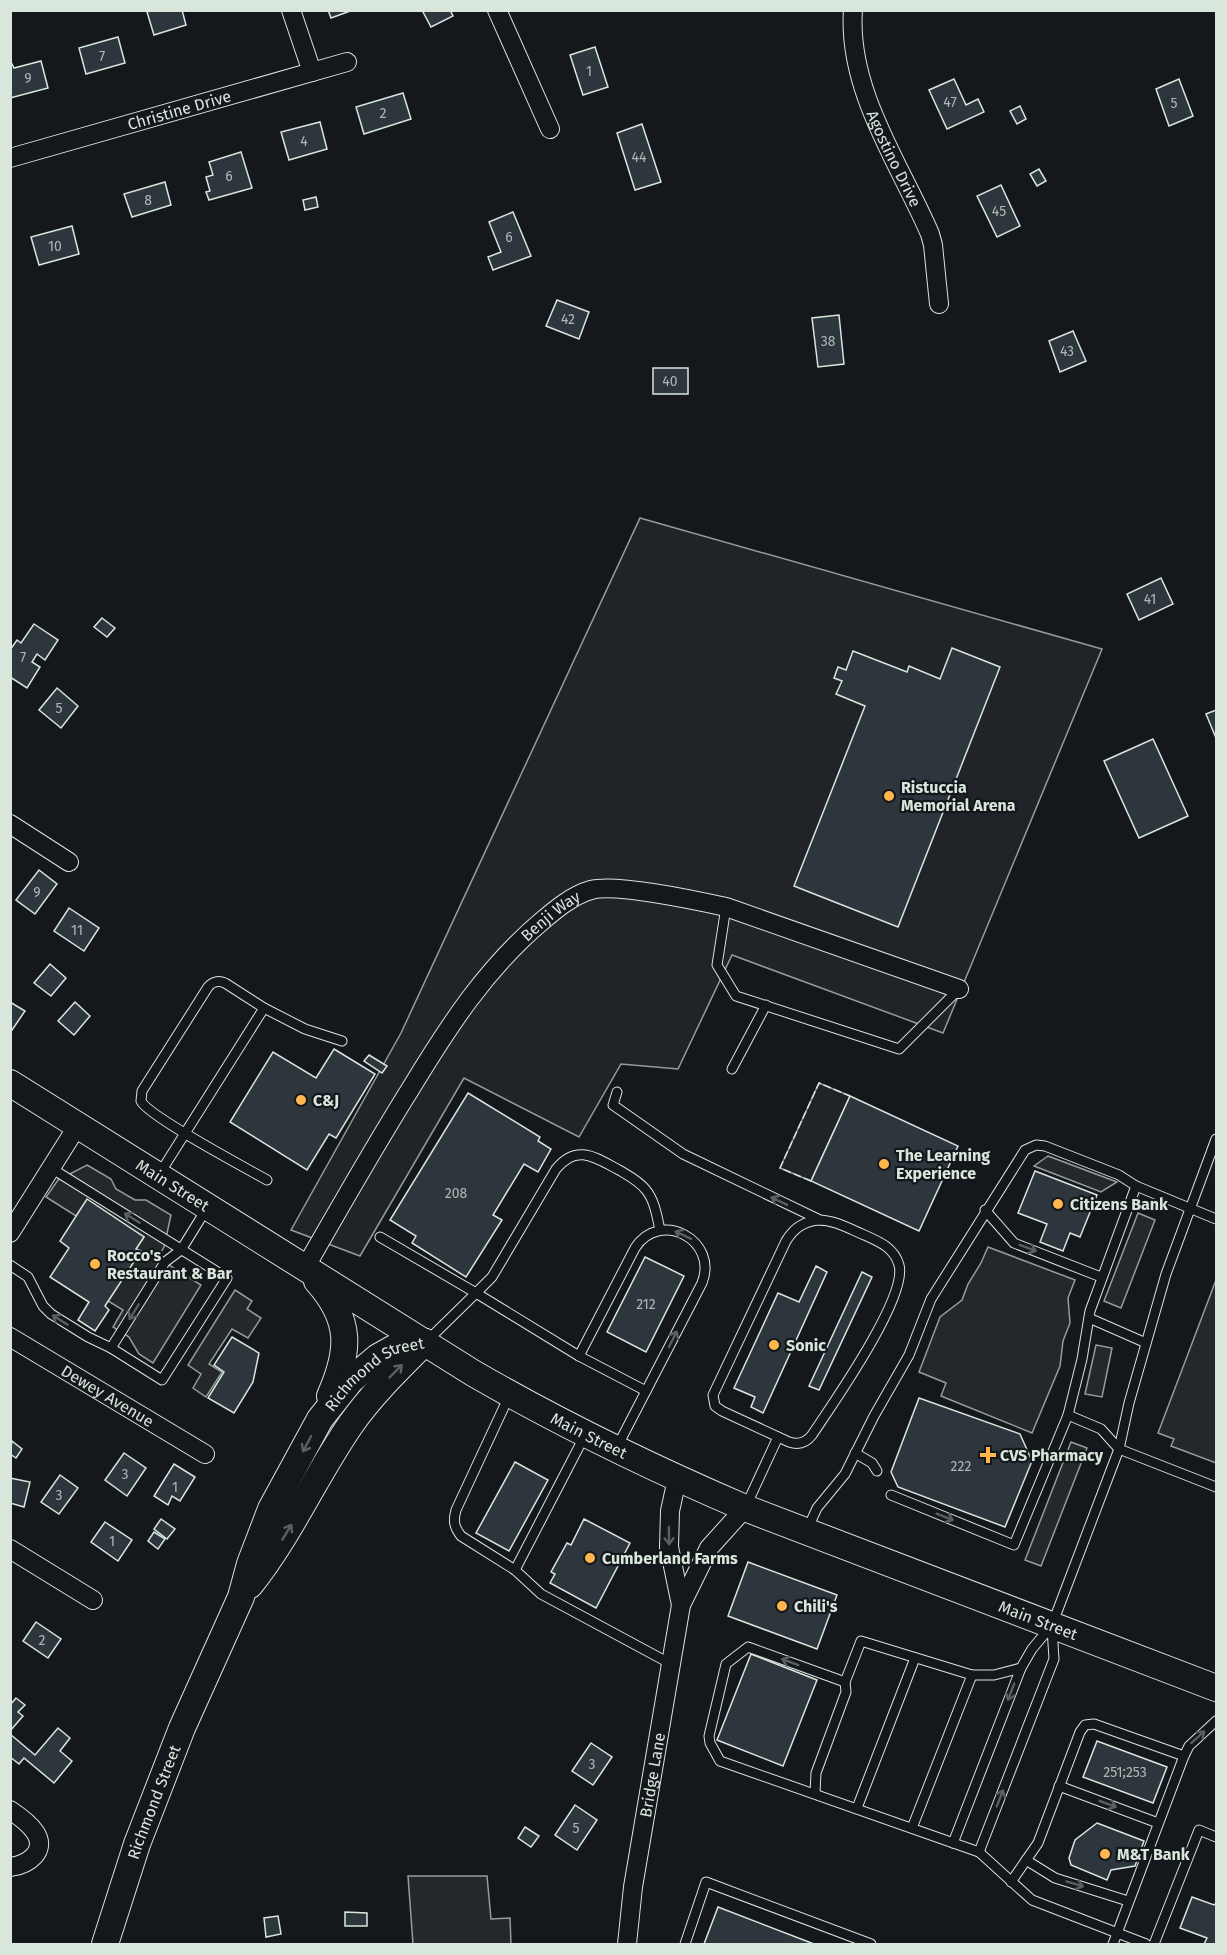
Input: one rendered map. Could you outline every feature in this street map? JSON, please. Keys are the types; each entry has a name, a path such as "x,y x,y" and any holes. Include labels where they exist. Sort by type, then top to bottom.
{"main road":[{"name":"Main Street","path":"10,1083 510,1394 586,1434 677,1479 745,1508 1216,1688"},
{"path":"305,1268 326,1291 337,1308 346,1342 344,1358 337,1379 320,1419"},
{"name":"Richmond Street","path":"105,1944 136,1844 186,1718 241,1597 256,1544 271,1509 320,1419 351,1380 378,1357 394,1348 425,1342"},
{"name":"Richmond Street","path":"241,1597 280,1542 351,1424 384,1383 425,1342"}],"street":[{"path":"291,10 312,72"},
{"path":"497,10 550,129"},
{"name":"Agostino Drive","path":"854,10 852,36 858,72 890,149 930,234 939,304"},
{"name":"Christine Drive","path":"10,158 347,62"},
{"path":"10,824 69,861"},
{"name":"Benji Way","path":"305,1268 390,1121 450,1025 481,982 536,926 559,907 592,890 626,891 726,907 959,989"},
{"path":"10,1233 78,1125"},
{"name":"Dewey Avenue","path":"10,1337 204,1454"},
{"name":"Bridge Lane","path":"677,1479 670,1519 669,1547 681,1605"},
{"name":"Bridge Lane","path":"627,1944 633,1887 681,1605 709,1548 745,1508"},
{"path":"10,1549 93,1600"},
{"path":"10,1810 36,1833 39,1843 37,1852 27,1863 10,1867"}],"lane":[{"path":"726,907 717,965 736,996 899,1049 959,989"},
{"path":"267,1180 144,1106 141,1101 142,1091 210,985 216,982 222,982 264,1008 305,1029 342,1041"},
{"path":"732,1069 766,1005"},
{"path":"158,1175 264,1008"},
{"path":"617,1092 613,1105 683,1154 818,1220 834,1222 886,1245 900,1266 900,1283 862,1359 812,1435 806,1441 798,1444 718,1409 713,1395 786,1240 796,1228 818,1220"},
{"path":"952,1843 1021,1668 1032,1649 1052,1625 1119,1449 1166,1274 1216,1139"},
{"path":"806,1532 818,1508 842,1478 909,1355 931,1299 985,1210 1025,1150 1036,1145 1045,1146 1119,1175 1136,1186 1216,1219"},
{"path":"425,1342 492,1277 556,1169 564,1160 575,1155 592,1156 642,1186 651,1200 660,1230"},
{"path":"10,1265 28,1277 51,1314 162,1380 227,1278 51,1168"},
{"path":"891,1495 1014,1545 1068,1415 1089,1318 1101,1277 1136,1186"},
{"path":"111,1348 165,1262 181,1250 208,1206"},
{"path":"985,1210 1014,1243 1101,1277"},
{"path":"579,1356 635,1248 643,1238 660,1230 674,1231 694,1241 705,1257 706,1270 702,1283 616,1449"},
{"path":"380,1237 579,1356 646,1390"},
{"path":"1089,1318 1146,1343"},
{"path":"510,1394 456,1510 454,1523 456,1530 461,1536 515,1570 541,1594 671,1664"},
{"path":"1068,1415 1101,1429 1119,1449 1216,1487"},
{"path":"515,1570 586,1434"},
{"path":"745,1508 778,1437"},
{"path":"855,1453 872,1463 877,1471"},
{"path":"980,1852 1054,1659 1052,1625"},
{"path":"815,1793 816,1773 846,1692 845,1682 861,1641 972,1675 994,1675 1021,1668"},
{"path":"845,1682 748,1647 726,1664 709,1736 710,1743 720,1761 980,1852 1011,1882 1037,1902 1146,1944"},
{"path":"857,1808 915,1658"},
{"path":"912,1828 972,1675"},
{"path":"1113,1944 1184,1756 1189,1746 1216,1721"},
{"path":"1011,1882 1038,1842 1081,1730 1088,1724 1094,1724 1184,1756"},
{"path":"1059,1786 1158,1823"},
{"path":"1154,1944 1199,1830 1216,1838"},
{"path":"1026,1860 1055,1878 1128,1901"},
{"path":"685,1944 706,1882 871,1944"}],"shaded area":[{"path":"640,518 1102,649 943,1033 732,955 678,1069 621,1064 579,1137 464,1078 360,1256 291,1230 401,1033"},
{"path":"819,1083 850,1096 811,1181 780,1168"},
{"path":"1048,1156 1117,1182 1101,1192 1034,1166"},
{"path":"87,1165 111,1179 116,1189 135,1200 146,1200 171,1215 164,1247 158,1258 201,1285 153,1363 139,1354 129,1337 113,1327 123,1310 108,1301 140,1251 136,1249 144,1237 87,1200 76,1216 46,1197 58,1180"},
{"path":"1138,1213 1155,1220 1121,1308 1104,1301"},
{"path":"988,1247 1075,1280 1068,1298 1070,1323 1063,1341 1060,1366 1032,1433 941,1396 946,1383 919,1372 940,1317 962,1300"},
{"path":"1216,1280 1216,1463 1171,1446 1174,1439 1158,1433"},
{"path":"235,1290 252,1301 247,1309 261,1318 248,1338 232,1329 209,1364 222,1372 206,1397 193,1388 201,1374 188,1365"},
{"path":"1096,1345 1112,1348 1102,1397 1085,1394"},
{"path":"1071,1442 1087,1448 1041,1566 1025,1560"},
{"path":"408,1876 487,1876 491,1919 510,1918 511,1944 413,1944"}],"building":[{"path":"182,10 186,25 154,35 147,12"},
{"path":"328,10 353,10 331,18"},
{"path":"422,10 450,10 453,16 431,27"},
{"path":"118,37 125,63 86,74 79,48"},
{"path":"595,47 608,87 583,95 570,55"},
{"path":"10,60 14,68 41,61 48,88 10,98"},
{"path":"954,79 966,105 978,99 984,112 947,129 929,90"},
{"path":"1179,79 1193,116 1169,126 1156,89"},
{"path":"403,93 411,119 364,134 356,107"},
{"path":"1020,106 1026,119 1017,124 1010,111"},
{"path":"320,122 327,149 289,160 281,132"},
{"path":"642,124 661,182 635,190 617,133"},
{"path":"241,152 252,188 209,200 206,192 210,191 206,177 213,175 209,162"},
{"path":"1039,169 1046,181 1037,186 1030,174"},
{"path":"165,182 171,205 132,217 124,194"},
{"path":"1001,185 1020,226 997,237 977,196"},
{"path":"316,197 318,207 305,210 303,200"},
{"path":"513,212 531,256 493,270 488,257 501,252 489,222"},
{"path":"72,226 79,254 39,265 31,237"},
{"path":"557,300 589,312 579,339 546,326"},
{"path":"839,315 844,364 818,367 812,318"},
{"path":"1073,331 1086,361 1060,372 1049,341"},
{"path":"653,368 688,368 688,394 653,394"},
{"path":"1161,578 1173,604 1139,620 1127,594"},
{"path":"102,618 115,628 107,637 94,627"},
{"path":"34,624 58,640 45,660 37,654 32,662 40,667 27,688 10,677 10,650 17,640 21,643"},
{"name":"Ristuccia Memorial Arena","path":"952,648 1000,667 898,927 794,886 865,706 836,694 842,681 834,678 838,667 846,670 853,651 907,672 909,666 940,679"},
{"path":"57,688 78,706 61,728 39,710"},
{"path":"1216,710 1216,738 1206,714"},
{"path":"1153,739 1188,816 1139,838 1104,761"},
{"path":"39,870 57,884 35,914 16,900"},
{"path":"69,908 99,928 84,951 54,931"},
{"path":"50,964 66,978 51,996 34,983"},
{"path":"10,1002 25,1011 12,1030 10,1029"},
{"path":"75,1002 90,1016 74,1035 58,1021"},
{"name":"C&J","path":"334,1049 375,1074 336,1138 329,1134 307,1170 230,1122 273,1052 316,1078"},
{"path":"369,1055 387,1066 382,1073 364,1061"},
{"path":"468,1093 540,1137 538,1141 551,1149 538,1172 524,1164 493,1215 502,1220 466,1277 412,1243 416,1236 390,1220"},
{"name":"The Learning Experience","path":"850,1096 958,1146 919,1231 811,1181"},
{"name":"Citizens Bank","path":"1035,1171 1097,1195 1080,1237 1070,1233 1063,1251 1040,1242 1047,1224 1018,1213"},
{"name":"Rocco's Restaurant & Bar","path":"87,1199 144,1237 136,1249 141,1251 105,1306 109,1310 95,1331 78,1320 89,1302 50,1277 69,1248 60,1241"},
{"path":"645,1257 684,1276 646,1352 607,1332"},
{"name":"Sonic","path":"816,1266 827,1272 763,1413 751,1407 755,1397 734,1388 778,1293 799,1302"},
{"path":"862,1272 872,1277 819,1390 809,1386"},
{"path":"232,1337 259,1353 253,1382 234,1413 208,1398 224,1372 214,1365"},
{"name":"CVS Pharmacy","path":"919,1398 1020,1434 1032,1461 1005,1527 898,1487 891,1472"},
{"path":"12,1441 22,1449 16,1458 10,1454"},
{"path":"124,1453 146,1468 127,1496 105,1480"},
{"path":"515,1462 548,1480 509,1551 476,1533"},
{"path":"174,1464 195,1477 180,1501 172,1496 168,1505 154,1496"},
{"path":"60,1475 78,1488 59,1514 41,1502"},
{"path":"10,1478 30,1482 24,1507 10,1503"},
{"path":"161,1519 175,1529 167,1539 154,1529"},
{"name":"Cumberland Farms","path":"584,1519 630,1543 596,1608 550,1583 555,1574 551,1572 567,1543 571,1545"},
{"path":"105,1522 132,1540 118,1561 91,1542"},
{"path":"154,1532 165,1539 158,1549 148,1541"},
{"name":"Chili's","path":"748,1562 837,1595 817,1649 728,1616"},
{"path":"36,1622 61,1639 48,1658 23,1641"},
{"path":"751,1654 817,1680 783,1766 717,1740"},
{"path":"16,1698 25,1705 18,1712 23,1716 10,1731 10,1705"},
{"path":"58,1728 70,1738 60,1751 72,1761 54,1783 24,1758 19,1764 10,1757 10,1734 35,1755"},
{"path":"1097,1741 1167,1767 1153,1803 1083,1777"},
{"path":"591,1743 612,1757 593,1785 572,1771"},
{"path":"575,1805 597,1820 577,1850 555,1835"},
{"name":"M&T Bank","path":"1097,1823 1144,1841 1135,1866 1111,1870 1107,1880 1071,1865 1069,1858 1075,1840"},
{"path":"525,1827 539,1836 531,1847 518,1838"},
{"path":"1192,1897 1214,1905 1216,1903 1216,1944 1204,1944 1207,1938 1180,1928"},
{"path":"718,1907 814,1944 704,1944"},
{"path":"345,1912 367,1913 367,1926 345,1926"},
{"path":"278,1916 281,1934 266,1937 264,1918"}],"fence":[{"path":"811,1181 780,1168 819,1083 850,1096"}],"place":[{"name":"Ristuccia Memorial Arena","path":"889,796"},
{"name":"C&J","path":"301,1100"},
{"name":"The Learning Experience","path":"884,1164"},
{"name":"Citizens Bank","path":"1058,1204"},
{"name":"Rocco's Restaurant & Bar","path":"95,1264"},
{"name":"Sonic","path":"774,1345"},
{"name":"CVS Pharmacy","path":"988,1455"},
{"name":"Cumberland Farms","path":"590,1558"},
{"name":"Chili's","path":"782,1606"},
{"name":"M&T Bank","path":"1105,1854"}]}
